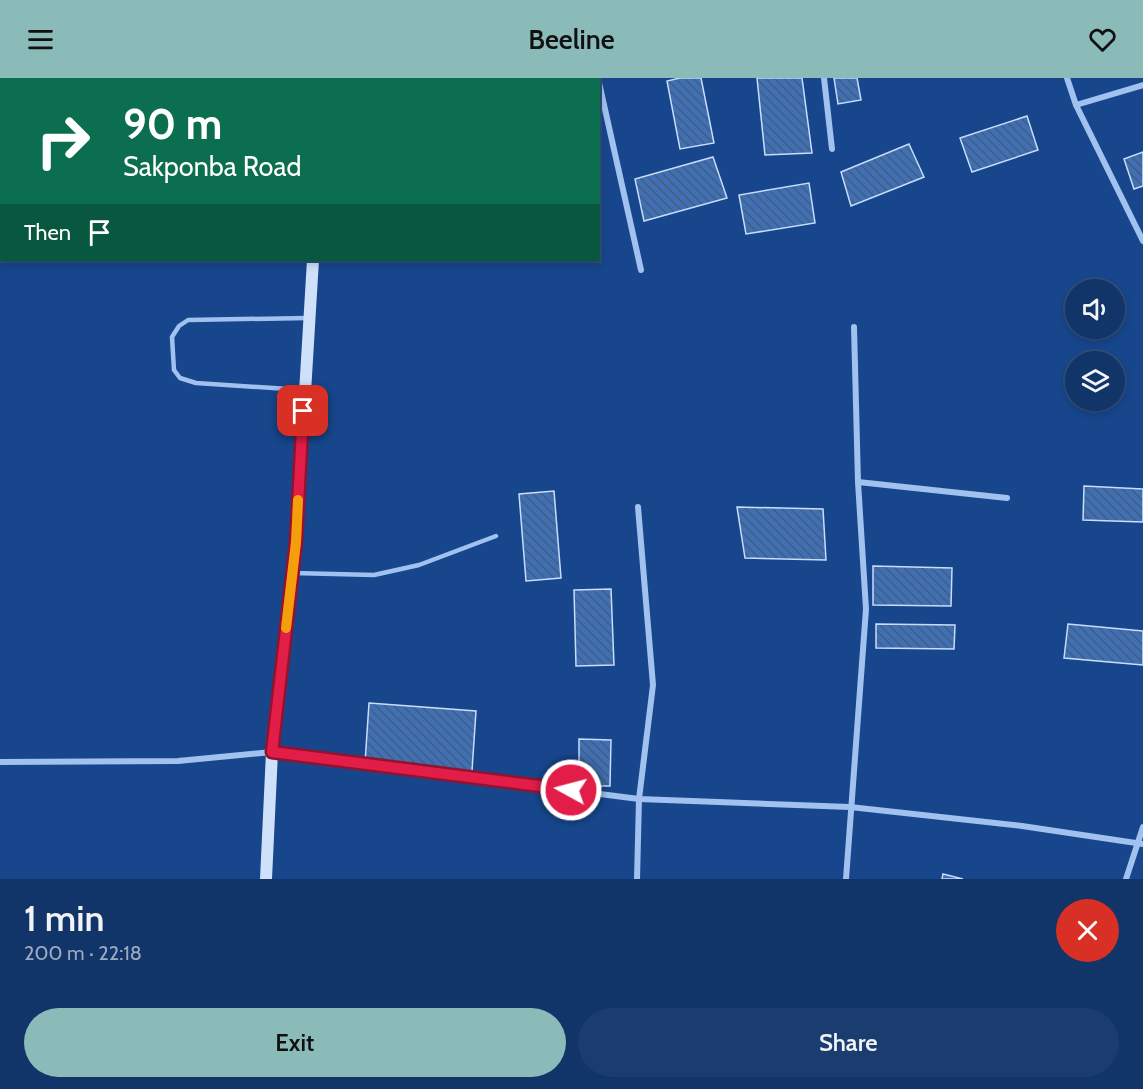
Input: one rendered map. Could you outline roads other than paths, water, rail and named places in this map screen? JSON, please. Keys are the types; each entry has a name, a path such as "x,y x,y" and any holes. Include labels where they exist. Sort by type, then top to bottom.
{"main road":[{"path":"266,879 272,752 292,573 313,261"}],"street":[{"path":"824,78 832,149"},
{"path":"1067,78 1076,105 1143,241"},
{"path":"1076,105 1143,85"},
{"path":"600,87 641,270"},
{"path":"846,879 866,609 858,482 854,327"},
{"path":"858,482 1007,498"},
{"path":"637,879 639,799 653,685 638,507"},
{"path":"0,762 178,761 272,752 639,799 850,807 1022,826 1141,844"},
{"path":"1126,879 1141,844 1143,827"}],"lane":[{"path":"304,390 196,383 180,378 174,370 172,337 179,326 188,320 308,318"},
{"path":"292,573 374,575 419,566 496,536"}]}
